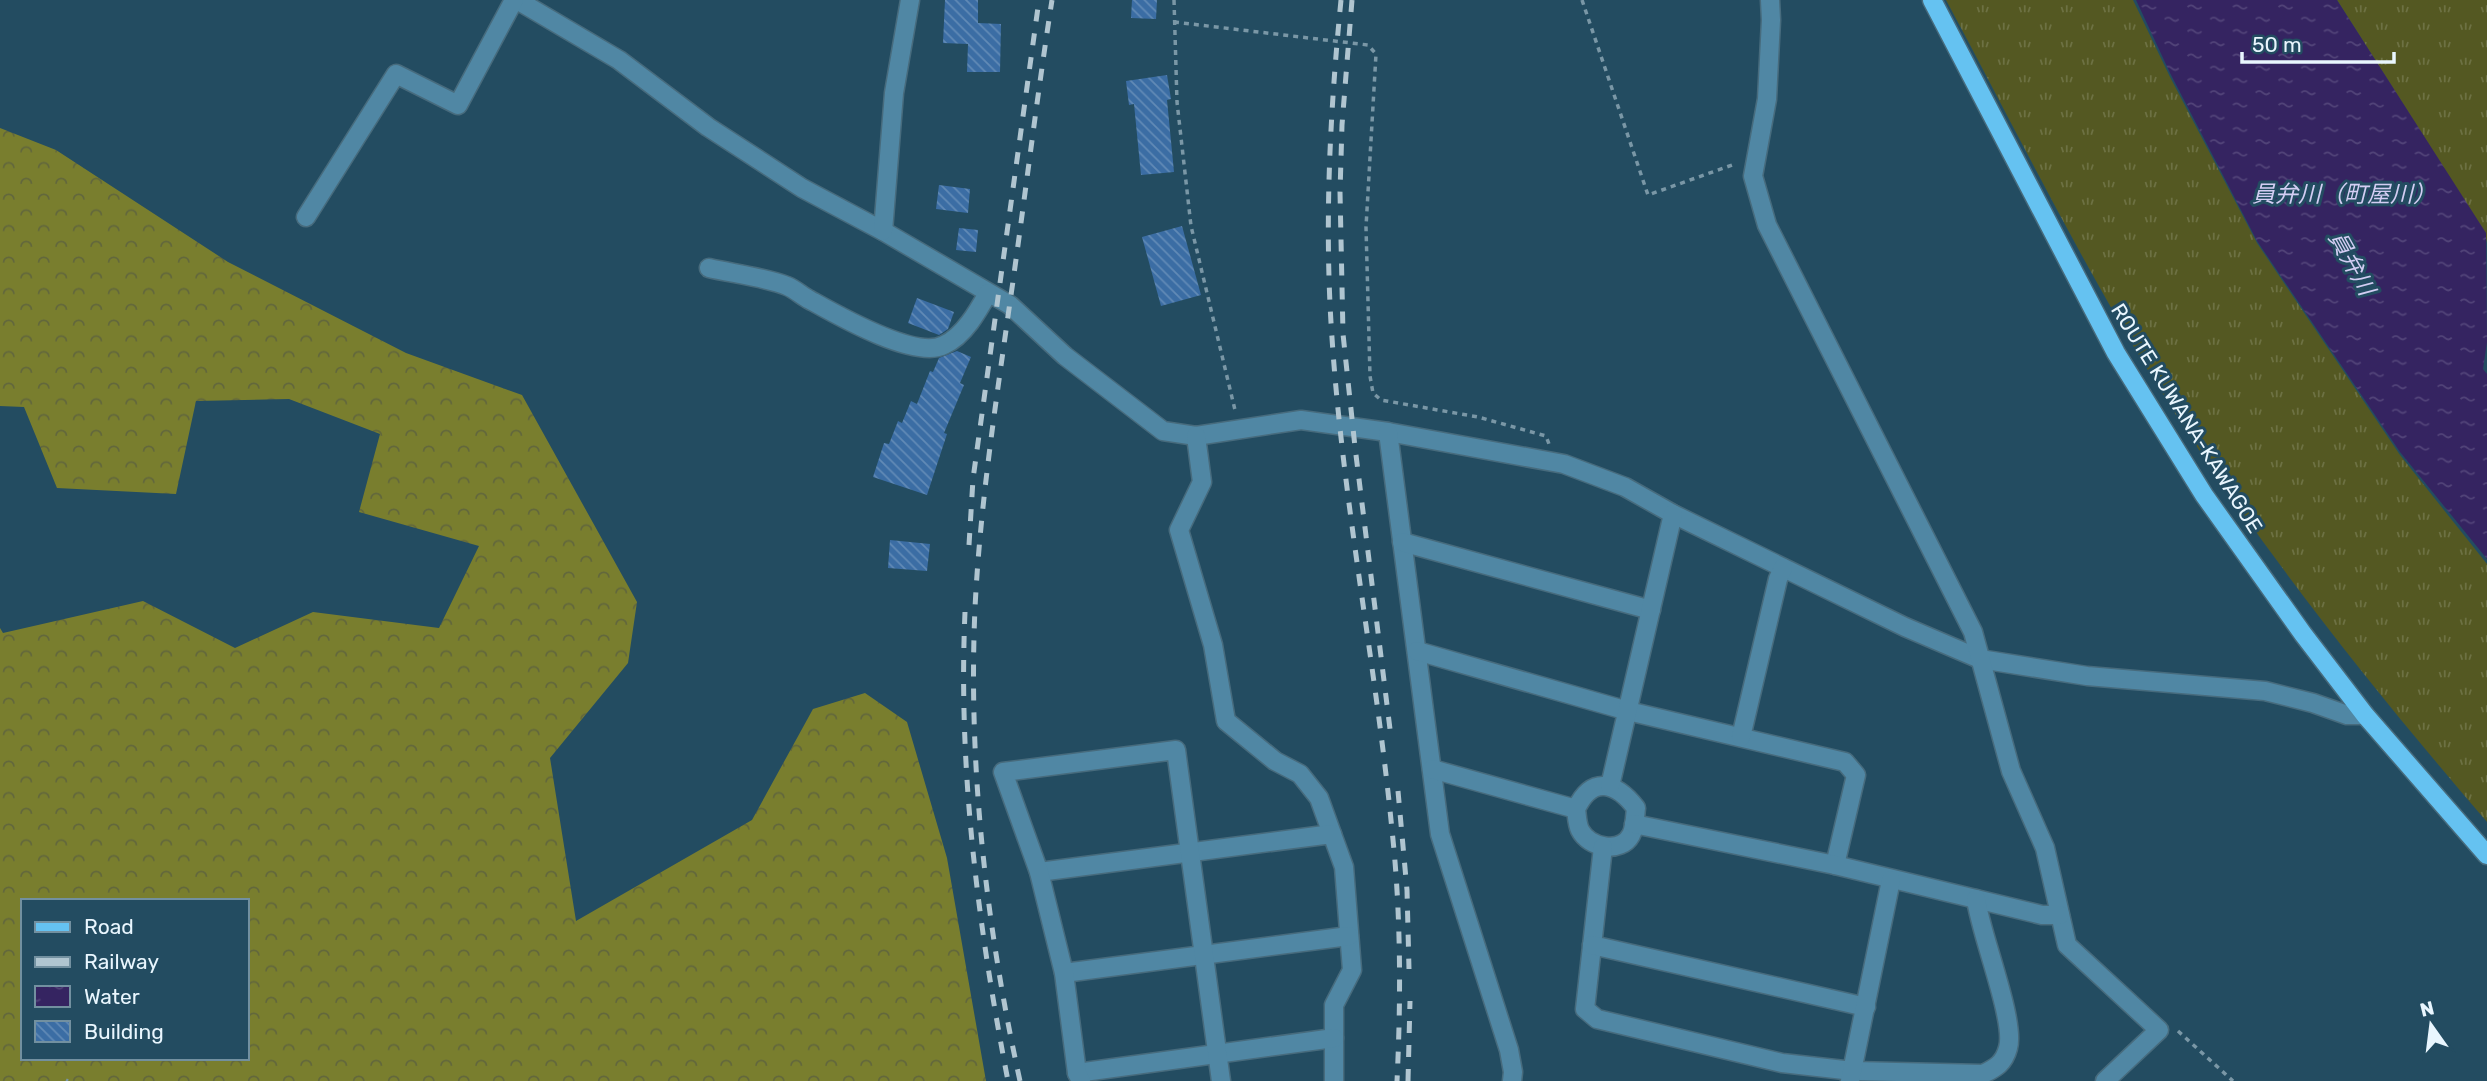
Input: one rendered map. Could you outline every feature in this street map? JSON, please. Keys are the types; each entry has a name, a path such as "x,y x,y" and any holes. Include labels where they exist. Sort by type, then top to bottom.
{"main road":[{"name":"ROUTE KUWANA-KAWAGOE","path":"1933,0 2116,353 2204,495 2303,634 2365,715 2487,855"}],"street":[{"path":"306,217 396,74 458,105 515,0 619,60 708,127 802,188 883,231 1010,305 1065,356 1163,431 1196,436 1301,420 1388,432 1555,462 1625,487 1673,514 1783,568 1905,627 1980,659 2087,676 2265,691 2347,715 2365,715"},
{"path":"883,231 894,93 910,0"},
{"path":"1769,0 1771,20 1767,100 1753,176 1767,225 1973,632 2011,771 2045,848 2067,945 2159,1030 2105,1081"},
{"path":"709,268 787,286 828,310 875,332 925,349 935,349 953,340 978,311 989,293"},
{"path":"1388,432 1440,834 1509,1049 1513,1072 1511,1081"},
{"path":"1196,436 1202,482 1179,530 1213,645 1226,720 1275,761 1300,774 1319,798 1344,867 1352,970 1334,1005 1334,1081"},
{"path":"1610,786 1673,514"},
{"path":"1402,542 1651,610"},
{"path":"1741,737 1777,579 1783,568"},
{"path":"1418,651 1628,711 1845,762 1856,775 1835,865"},
{"path":"1221,1081 1217,1054 1203,955 1189,853 1176,750 1003,772 1039,872 1064,972 1079,1077 1217,1054 1334,1038"},
{"path":"1432,769 1576,809"},
{"path":"1597,786 1610,786 1624,792 1636,808 1631,835 1622,844 1603,847 1587,839 1580,830 1576,809 1582,794 1597,786"},
{"path":"1633,824 1835,865 2042,915 2060,915"},
{"path":"1039,872 1332,834"},
{"path":"1603,847 1585,1009 1597,1019 1782,1063 1852,1076 1983,1074 2000,1065 2009,1046 2008,1024 1976,899"},
{"path":"1852,1076 1891,880"},
{"path":"1064,972 1349,936"},
{"path":"1592,945 1866,1007"}],"path":[{"path":"1174,0 1177,102 1191,226 1240,429"},
{"path":"1582,0 1648,195 1756,156"},
{"path":"1174,22 1368,44 1376,54 1366,227 1370,376 1373,393 1381,400 1478,417 1546,436 1555,462"},
{"path":"2159,1030 2169,1024 2234,1081"}],"green space":[{"path":"1946,0 2133,0 2257,243 2400,455 2487,564 2487,822 2338,641 2199,450 2095,279"},
{"path":"2337,0 2487,0 2487,243 2485,233"},
{"path":"0,128 56,150 228,262 406,353 522,395 637,602 628,663 550,758 576,921 752,820 813,709 865,693 907,722 947,858 986,1081 0,1081 0,628 3,633 143,601 235,648 313,612 439,628 479,546 359,512 380,434 289,399 196,401 176,494 57,488 24,407 0,406"}],"water":[{"name":"員弁川（町屋川）","path":"2136,0 2337,0 2486,233 2487,342 2483,369 2487,374 2487,559 2400,452 2257,241 2170,73"}],"building":[{"path":"945,0 978,0 978,23 1001,24 1000,72 967,72 968,44 943,43"},
{"path":"1132,0 1157,0 1156,19 1131,18"},
{"path":"1167,75 1171,99 1167,100 1174,172 1141,175 1134,104 1129,105 1126,81"},
{"path":"939,185 970,189 968,213 936,209"},
{"path":"1182,226 1201,295 1161,306 1142,237"},
{"path":"959,228 978,230 976,252 956,250"},
{"path":"917,298 954,312 948,329 939,335 908,323"},
{"path":"957,351 971,357 960,383 964,385 944,433 947,434 927,495 873,477 884,443 889,444 898,421 902,423 911,401 917,404 930,371 933,372 939,358"},
{"path":"890,540 930,544 927,571 888,568"}],"railway":[{"path":"969,545 973,479 1039,0"},
{"path":"1020,1081 998,964 982,846 974,726 975,608 989,458 1052,0"},
{"path":"1341,0 1329,169 1328,253 1332,338 1344,461 1395,861 1399,956 1397,1081"},
{"path":"1352,0 1342,125 1340,192 1343,334 1390,729"},
{"path":"965,612 965,730 973,848 979,906 1008,1081"},
{"path":"1398,791 1407,890 1409,969"},
{"path":"1408,1081 1410,1001"}],"water label":[{"name":"員弁川","path":"2352,263"}]}
